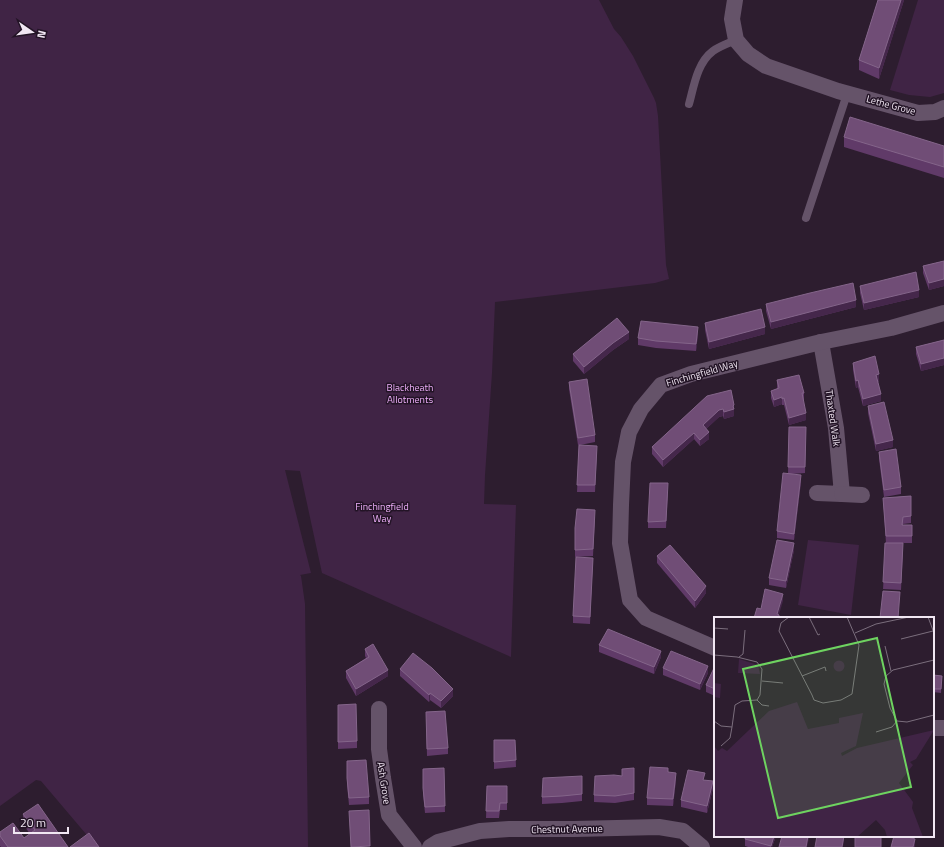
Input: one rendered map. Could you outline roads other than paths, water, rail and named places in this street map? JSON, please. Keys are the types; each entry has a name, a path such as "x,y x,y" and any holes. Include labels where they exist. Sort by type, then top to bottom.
{"street":[{"path":"735,0 732,19 736,40"},
{"name":"Lethe Grove","path":"736,40 748,54 766,66 842,92 918,113 935,112 944,108"},
{"name":"Finchingfield Way","path":"714,648 646,618 630,600 620,543 623,462 629,432 641,409 661,385 691,374 821,342 891,328 944,313"},
{"name":"Thaxted Walk","path":"821,342 836,428 842,494"},
{"path":"817,493 862,496"},
{"name":"Ash Grove","path":"379,709 379,748 382,778 389,815 414,847"},
{"name":"Chestnut Avenue","path":"430,847 438,842 480,831 509,829 659,827 683,831 702,847"}],"lane":[{"path":"689,104 697,75 707,57 718,48 736,40"},
{"path":"806,218 842,92"}],"park label":[{"name":"Blackheath Allotments","path":"410,392"}]}
